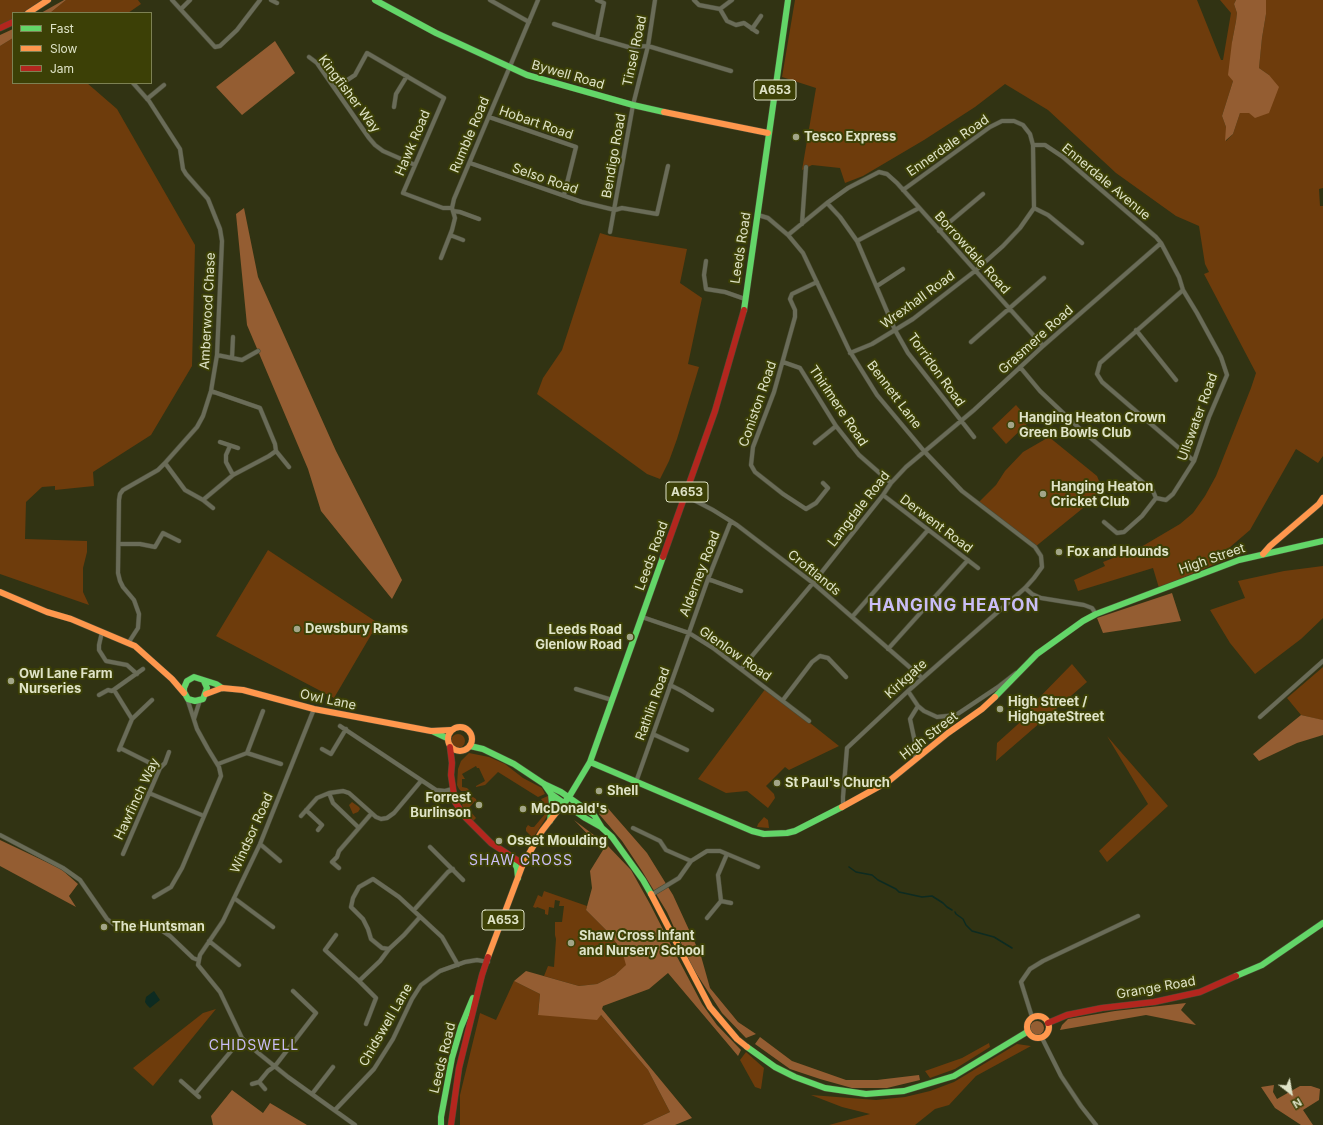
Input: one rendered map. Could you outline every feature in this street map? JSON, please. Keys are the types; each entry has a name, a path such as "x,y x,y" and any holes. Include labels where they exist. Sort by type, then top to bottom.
{"main road":[{"path":"30,12 48,0"},
{"name":"Bywell Road","path":"375,0 436,33 527,76 633,105 768,133"},
{"name":"Leeds Road","path":"440,1125 452,1058 461,1027 488,962 522,864 534,843 569,797 590,762 686,496 717,404 743,317 788,0"},
{"path":"0,28 12,22"},
{"path":"1263,554 1270,546 1319,504 1323,498"},
{"name":"High Street","path":"590,762 752,831 764,834 787,833 795,831 844,807 889,781 948,733 982,709 1004,689 1023,668 1054,641 1083,621 1096,614 1240,560 1323,541"},
{"name":"Owl Lane","path":"0,592 47,612 71,619 129,642 172,679 186,695"},
{"name":"Owl Lane","path":"172,679 186,682 194,678 201,679 216,684 222,688"},
{"path":"204,681 208,688 206,694"},
{"path":"186,682 184,688 186,695 195,701 200,700"},
{"name":"Owl Lane","path":"200,700 206,694 222,688 243,690 314,709 431,731"},
{"path":"431,731 451,730 464,727 468,730 472,739 483,749"},
{"path":"451,730 448,738 452,763 452,789 455,802 466,818 491,843 522,864"},
{"path":"431,731 448,738"},
{"path":"452,763 462,751 470,746 472,739"},
{"path":"470,746 483,749 514,764 544,784 561,792 594,815 602,828"},
{"path":"450,747 454,750 462,751"},
{"path":"544,784 551,794 602,828 612,837 643,880 710,1007 736,1039 775,1067 794,1077 825,1088 866,1094 904,1091 954,1076 1028,1032"},
{"path":"550,822 552,804 551,794"},
{"path":"511,857 517,868 518,878"},
{"name":"Grange Road","path":"1048,1023 1068,1015 1102,1008 1154,1002 1200,992 1262,965 1323,923"},
{"name":"Leeds Road","path":"451,1125 459,1068 482,975"},
{"path":"1038,1016 1042,1017 1048,1023 1049,1029 1042,1038 1033,1038 1028,1032 1026,1026 1028,1021 1032,1018 1038,1016"}],"street":[{"path":"172,0 215,46 220,46 237,30 260,0"},
{"path":"181,9 190,0"},
{"path":"272,0 277,3"},
{"path":"490,0 529,22"},
{"name":"Rumble Road","path":"441,258 455,218 452,210 454,199 538,0"},
{"path":"597,0 604,3 597,38"},
{"name":"Tinsel Road","path":"633,105 648,46 655,0"},
{"path":"694,0 699,5 720,9 732,0"},
{"path":"720,9 727,21 736,25 744,23 756,32"},
{"path":"752,30 761,16"},
{"path":"554,24 628,47 648,46 731,71"},
{"path":"335,88 356,74 367,52 407,76 396,94 394,107"},
{"name":"Kingfisher Way","path":"309,57 317,63 369,138 383,151 415,165"},
{"name":"Hawk Road","path":"407,76 444,98 403,193 452,210"},
{"name":"Amberwood Chase","path":"129,642 138,628 140,614 138,606 123,587 118,573 120,544 120,494 123,490 158,470 197,427 203,416 211,391 217,355 222,266 222,241 220,229 208,199 186,174 183,169 180,149 147,99 134,84"},
{"path":"147,99 164,85"},
{"name":"Bendigo Road","path":"610,232 633,105"},
{"name":"Hobart Road","path":"489,117 576,147 564,196"},
{"name":"Ennerdale Road","path":"903,190 990,127 1002,121 1014,121 1023,125 1030,134 1033,145 1034,208"},
{"name":"Ennerdale Avenue","path":"1033,145 1045,145 1063,157 1161,243"},
{"name":"Selso Road","path":"470,163 582,202 615,210 622,208 657,214 668,166"},
{"path":"802,224 806,167"},
{"name":"Borrowdale Road","path":"827,203 848,188 879,172 887,174 1043,346"},
{"path":"939,231 983,194"},
{"path":"788,235 827,203"},
{"name":"Torridon Road","path":"827,203 840,217 857,241 895,330 908,353 974,437"},
{"path":"857,241 918,208"},
{"path":"975,271 1003,246 1020,228 1034,208 1048,215 1082,243"},
{"path":"452,210 478,219"},
{"name":"Bennett Lane","path":"758,215 768,218 788,235 803,253 850,353 878,395 924,451 962,490 1035,547 1041,556 1042,567"},
{"path":"450,235 463,240"},
{"name":"Ullswater Road","path":"1156,498 1166,500 1173,494 1194,462 1209,418 1227,375 1221,357 1183,290 1179,277 1161,243"},
{"name":"Grasmere Road","path":"924,451 961,421 1043,346 1161,243"},
{"path":"706,260 704,275 706,289 724,292 745,299"},
{"path":"877,286 903,269"},
{"name":"Wrexhall Road","path":"850,353 872,344 913,319 975,271"},
{"path":"972,342 1044,278"},
{"name":"Coniston Road","path":"817,282 792,294 790,299 795,310 795,317 774,392 753,447 751,464 755,472 783,494 806,509 816,503 828,488 823,483"},
{"path":"1183,290 1100,363 1097,374 1102,382 1194,462"},
{"path":"1136,330 1176,380"},
{"path":"232,358 233,337"},
{"path":"217,355 242,360 258,351"},
{"name":"Thirlmere Road","path":"783,362 800,368 836,426 859,455 891,483"},
{"path":"1020,367 1040,391 1079,428 1153,491 1156,498 1142,516 1124,532 1118,533 1104,522"},
{"path":"211,391 260,408 275,444 276,451 289,467"},
{"path":"815,443 836,426"},
{"path":"220,442 238,448"},
{"path":"230,446 226,455 226,462 233,475"},
{"path":"203,500 233,475 276,451"},
{"name":"Langdale Road","path":"741,668 813,583 891,483 906,466 924,451"},
{"path":"165,463 186,490 213,508"},
{"name":"Derwent Road","path":"883,495 978,568"},
{"name":"Croftlands","path":"686,496 731,521 813,583 922,678"},
{"name":"Alderney Road","path":"689,634 708,579 731,521"},
{"path":"852,617 928,530"},
{"path":"120,544 140,544 155,547 164,533 179,541"},
{"path":"888,649 968,560"},
{"name":"Kirkgate","path":"844,807 843,796 846,748 922,678 1025,588 1042,567"},
{"path":"708,579 742,591"},
{"path":"1025,588 1032,594 1041,598 1084,605 1092,608 1096,614"},
{"name":"Glenlow Road","path":"642,616 689,634 713,648 809,721"},
{"path":"102,632 99,650 106,661 127,665 137,674"},
{"name":"Rathlin Road","path":"636,782 689,634"},
{"path":"783,700 812,662 820,656 828,658 846,677"},
{"path":"1260,718 1323,661"},
{"path":"908,691 918,706 924,711 937,716 956,714 998,687 1023,668"},
{"path":"99,695 108,690 114,690 142,669"},
{"path":"670,685 712,710"},
{"path":"576,689 612,700"},
{"path":"114,690 132,719"},
{"path":"154,897 172,887 182,868 221,776 218,764 197,729 186,695"},
{"path":"152,700 132,719 120,749 160,768"},
{"path":"194,719 200,700"},
{"path":"914,760 916,747 910,718 918,706"},
{"name":"Windsor Road","path":"198,960 223,921 260,844 314,709"},
{"path":"247,754 263,711"},
{"name":"Owl Lane","path":"340,726 436,790 446,791 452,789"},
{"path":"322,749 331,754 346,729"},
{"path":"653,734 686,750"},
{"name":"Hawfinch Way","path":"123,854 160,768 165,763 169,752"},
{"path":"218,764 247,754 281,764"},
{"path":"301,816 317,798 329,793 342,791 349,793 371,814 381,819 390,816 421,781"},
{"path":"149,793 204,816"},
{"path":"329,793 333,803 358,827"},
{"path":"306,810 322,825 318,830"},
{"path":"339,868 332,862 358,827 371,814"},
{"path":"633,828 660,841 666,850 691,861"},
{"path":"0,835 63,868 80,880 107,919 116,926 126,929 152,924 170,936 192,958 198,960 198,965 215,985 224,1000 231,1018 242,1038 275,1066 354,1125"},
{"path":"260,844 280,861"},
{"path":"430,847 463,880"},
{"path":"651,895 679,878 691,861 707,852 717,850 758,867"},
{"path":"707,918 721,901 718,875 727,854"},
{"path":"414,910 448,872 453,869"},
{"path":"389,949 382,948 371,939 363,919 351,907 353,898 359,888 373,878 399,897 442,937 458,965"},
{"path":"234,898 273,927"},
{"path":"721,901 731,903"},
{"path":"1032,1018 1021,982 1030,969 1043,961 1138,916"},
{"path":"359,981 380,961 389,949 420,917"},
{"path":"336,935 324,950 376,998 366,1024"},
{"path":"209,941 239,965"},
{"name":"Chidswell Lane","path":"335,1110 374,1069 393,1039 412,999 421,985 440,971 476,960 488,962"},
{"path":"252,1084 259,1082 268,1071 275,1066 316,1013 293,991"},
{"path":"196,1093 242,1038"},
{"path":"1042,1038 1061,1076 1096,1125"},
{"path":"312,1094 334,1067"},
{"path":"181,1081 199,1097"},
{"path":"259,1082 265,1089"}],"shaded area":[{"path":"0,0 48,0 30,12 12,12 12,22 0,28"},
{"path":"64,0 66,0 51,12 43,12"},
{"path":"66,0 138,0 141,4 129,12 51,12"},
{"path":"795,0 1197,0 1221,60 1223,60 1231,13 1220,0 1236,0 1234,4 1237,13 1232,42 1233,81 1222,116 1226,127 1226,141 1233,134 1240,113 1249,113 1269,75 1259,68 1266,14 1266,0 1323,0 1323,188 1319,189 1320,206 1323,206 1323,456 1318,463 1296,449 1250,530 1229,548 1232,557 1159,588 1153,568 1078,591 1074,580 1105,566 1103,562 1141,547 1180,524 1193,513 1205,496 1216,476 1251,388 1256,373 1204,274 1209,272 1205,264 1199,226 1176,216 1116,173 1048,110 1005,84 975,107 924,140 863,176 845,183 840,168 812,165 802,170 816,88 782,77"},
{"path":"1236,0 1266,0 1266,14 1259,68 1269,75 1279,87 1269,113 1255,118 1249,113 1240,113 1233,134 1225,141 1226,127 1222,116 1233,81 1228,75 1237,13 1234,4"},
{"path":"12,29 12,39 0,46 0,35"},
{"path":"12,39 12,84 88,84 117,109 195,245 192,366 151,435 93,472 94,486 55,490 55,486 42,487 26,502 25,539 87,541 87,552 83,568 83,592 89,605 0,574 0,46"},
{"path":"275,41 295,73 242,115 216,87"},
{"path":"244,208 258,277 336,451 402,580 392,599 321,511 308,469 247,325 236,214"},
{"path":"600,233 687,249 680,283 702,298 688,364 699,367 677,439 669,461 660,479 647,474 537,394 543,378 562,350"},
{"name":"Hanging Heaton Crown Green Bowls Club","path":"1016,405 1030,421 1006,444 992,428"},
{"name":"Hanging Heaton Cricket Club","path":"1049,437 1097,476 1102,488 1093,500 1035,547 978,503 996,485 1005,471 1023,452"},
{"name":"Dewsbury Rams","path":"268,550 378,623 334,698 216,636"},
{"path":"1323,566 1323,618 1301,639 1255,674 1230,643 1210,610 1245,598 1238,581 1284,571"},
{"path":"1172,593 1181,621 1103,633 1097,618"},
{"path":"1072,664 1087,682 996,761 997,743 1026,717 1033,704"},
{"path":"1323,667 1322,720 1301,715 1287,698"},
{"path":"766,688 839,746 789,770 785,767 766,786 774,794 775,798 768,808 747,791 726,793 698,779"},
{"path":"1301,715 1323,720 1323,735 1297,743 1259,761 1253,754"},
{"path":"458,734 463,736 465,741 463,746 458,748 453,746 451,741 453,736"},
{"path":"1107,736 1168,806 1107,862 1099,851 1148,804"},
{"path":"469,753 489,757 505,764 523,778 542,788 545,794 538,797 498,772 485,785 476,787 485,781 479,768 476,766 462,774 465,779 462,779 462,787 469,790 461,791 457,785 458,769 461,761"},
{"path":"548,796 549,813 533,838 526,831 526,828 528,825 534,827 545,814 545,805 541,799"},
{"path":"473,797 476,799 477,803 475,801 469,808 476,818 473,821 462,805 464,801"},
{"path":"352,802 360,809 358,812 353,814 349,805"},
{"path":"606,806 647,853 673,895 701,956 710,988 738,1022 756,1034 746,1038 722,1013 692,967 667,912 642,871 622,841 599,814"},
{"path":"764,817 768,820 769,828 757,827 758,824"},
{"path":"574,820 607,845 631,870 702,1004 717,1025 741,1050 738,1056 668,973 649,989 603,1006 602,1009 692,1118 675,1125 642,1125 670,1112 648,1070 601,1015 597,1020 538,1015 540,994 514,981 526,971 579,986 597,984 615,975 626,965 622,951 609,933 586,910 592,888 590,871 603,850"},
{"path":"0,840 61,869 78,884 69,896 76,907 0,866"},
{"name":"Shaw Cross Infant and Nursery School","path":"544,891 587,906 586,910 609,933 622,951 627,965 615,975 597,984 579,986 544,976 548,966 554,967 556,939 555,922 562,922 564,906 559,906 560,901 555,900 554,908 549,907 548,915 545,914 545,910 533,907 538,895 542,897"},
{"path":"514,981 540,994 538,1014 600,1014 648,1070 670,1112 642,1125 460,1125 460,1095 480,1013 496,1020"},
{"path":"154,991 160,1000 150,1008 145,1002 146,997"},
{"path":"1186,1003 1181,1010 1196,1025 1146,1015 1060,1030 1062,1025 1068,1019 1115,1011"},
{"path":"216,1009 153,1086 133,1068 203,1013"},
{"path":"1034,1021 1040,1021 1044,1025 1044,1031 1040,1035 1034,1035 1030,1031 1030,1025"},
{"path":"760,1037 792,1061 846,1080 877,1080 919,1075 920,1080 887,1088 852,1088 790,1069 755,1044"},
{"path":"989,1043 990,1047 955,1069 930,1078 925,1071 962,1058"},
{"path":"1017,1044 1031,1046 976,1076 949,1105 935,1109 915,1125 829,1125 870,1114 842,1107 811,1095 876,1100 905,1097 930,1091 954,1082"},
{"path":"746,1052 764,1068 761,1089 755,1087 740,1060"},
{"path":"1274,1085 1273,1092 1277,1099 1300,1086 1311,1086 1320,1089 1319,1100 1303,1110 1313,1125 1301,1125 1275,1108 1261,1087"},
{"path":"232,1090 263,1113 270,1103 307,1125 213,1125 211,1116"}],"waterway":[{"path":"849,867 856,872 872,875 899,892 922,897 932,896 952,910"},
{"path":"955,912 963,919 972,931 994,937 1012,948"}],"traffic: fast":[{"path":"375,0 436,33 527,75 633,105 664,112"},
{"path":"744,310 788,0"},
{"path":"995,697 1037,654 1083,621 1096,614 1239,560 1323,541"},
{"path":"559,809 569,797 590,762 663,557"},
{"path":"204,681 207,688 203,699 195,701 188,699 184,692 184,688 187,681 194,677 216,684 222,688"},
{"path":"432,731 447,738"},
{"path":"470,746 483,749 514,764 544,784 561,792 594,815 602,828 612,837 643,880 651,894"},
{"path":"590,762 752,831 764,834 787,833 795,831 842,807"},
{"path":"544,784 551,794 585,818 601,827"},
{"path":"550,821 552,804 551,794"},
{"path":"512,858 517,868 518,878"},
{"path":"1236,976 1262,965 1323,923"},
{"path":"441,1125 441,1117 452,1058 461,1027 473,998"},
{"path":"747,1047 775,1067 795,1077 825,1088 866,1094 904,1091 954,1076 1027,1032"}],"traffic: slow":[{"path":"30,12 48,0"},
{"path":"664,112 768,133"},
{"path":"1263,554 1270,546 1319,504 1323,498"},
{"path":"0,592 47,612 71,619 135,646 172,679 184,693"},
{"path":"206,694 222,688 243,690 314,709 431,731 451,730"},
{"path":"842,807 889,781 948,733 982,709 995,697"},
{"path":"460,727 469,730 472,739 469,748 460,751 451,748 448,739 451,730 460,727"},
{"path":"488,957 523,864 542,831 559,809"},
{"path":"651,894 710,1007 737,1039 747,1047"},
{"path":"1038,1016 1046,1019 1049,1027 1046,1035 1038,1038 1030,1035 1027,1027 1030,1019 1038,1016"}],"traffic: jam":[{"path":"0,28 12,22"},
{"path":"663,557 715,411 744,310"},
{"path":"450,747 452,763 451,775 455,802 466,818 491,843 523,864"},
{"path":"451,1125 459,1068 482,975 488,957"},
{"path":"1048,1023 1067,1015 1102,1008 1154,1002 1200,992 1236,976"}],"place":[{"name":"Tesco Express","path":"796,137"},
{"name":"Hanging Heaton Crown Green Bowls Club","path":"1011,425"},
{"name":"Hanging Heaton Cricket Club","path":"1043,494"},
{"name":"Fox and Hounds","path":"1059,552"},
{"name":"Dewsbury Rams","path":"297,629"},
{"name":"Leeds Road Glenlow Road","path":"630,637"},
{"name":"Owl Lane Farm Nurseries","path":"11,681"},
{"name":"High Street / HighgateStreet","path":"1000,709"},
{"name":"St Paul's Church","path":"777,783"},
{"name":"Shell","path":"599,791"},
{"name":"Forrest Burlinson","path":"479,805"},
{"name":"McDonald's","path":"523,809"},
{"name":"Osset Moulding","path":"499,841"},
{"name":"The Huntsman","path":"104,927"},
{"name":"Shaw Cross Infant and Nursery School","path":"571,943"}],"district":[{"name":"HANGING HEATON","path":"954,606"},
{"name":"SHAW CROSS","path":"521,861"},
{"name":"CHIDSWELL","path":"254,1046"}]}
